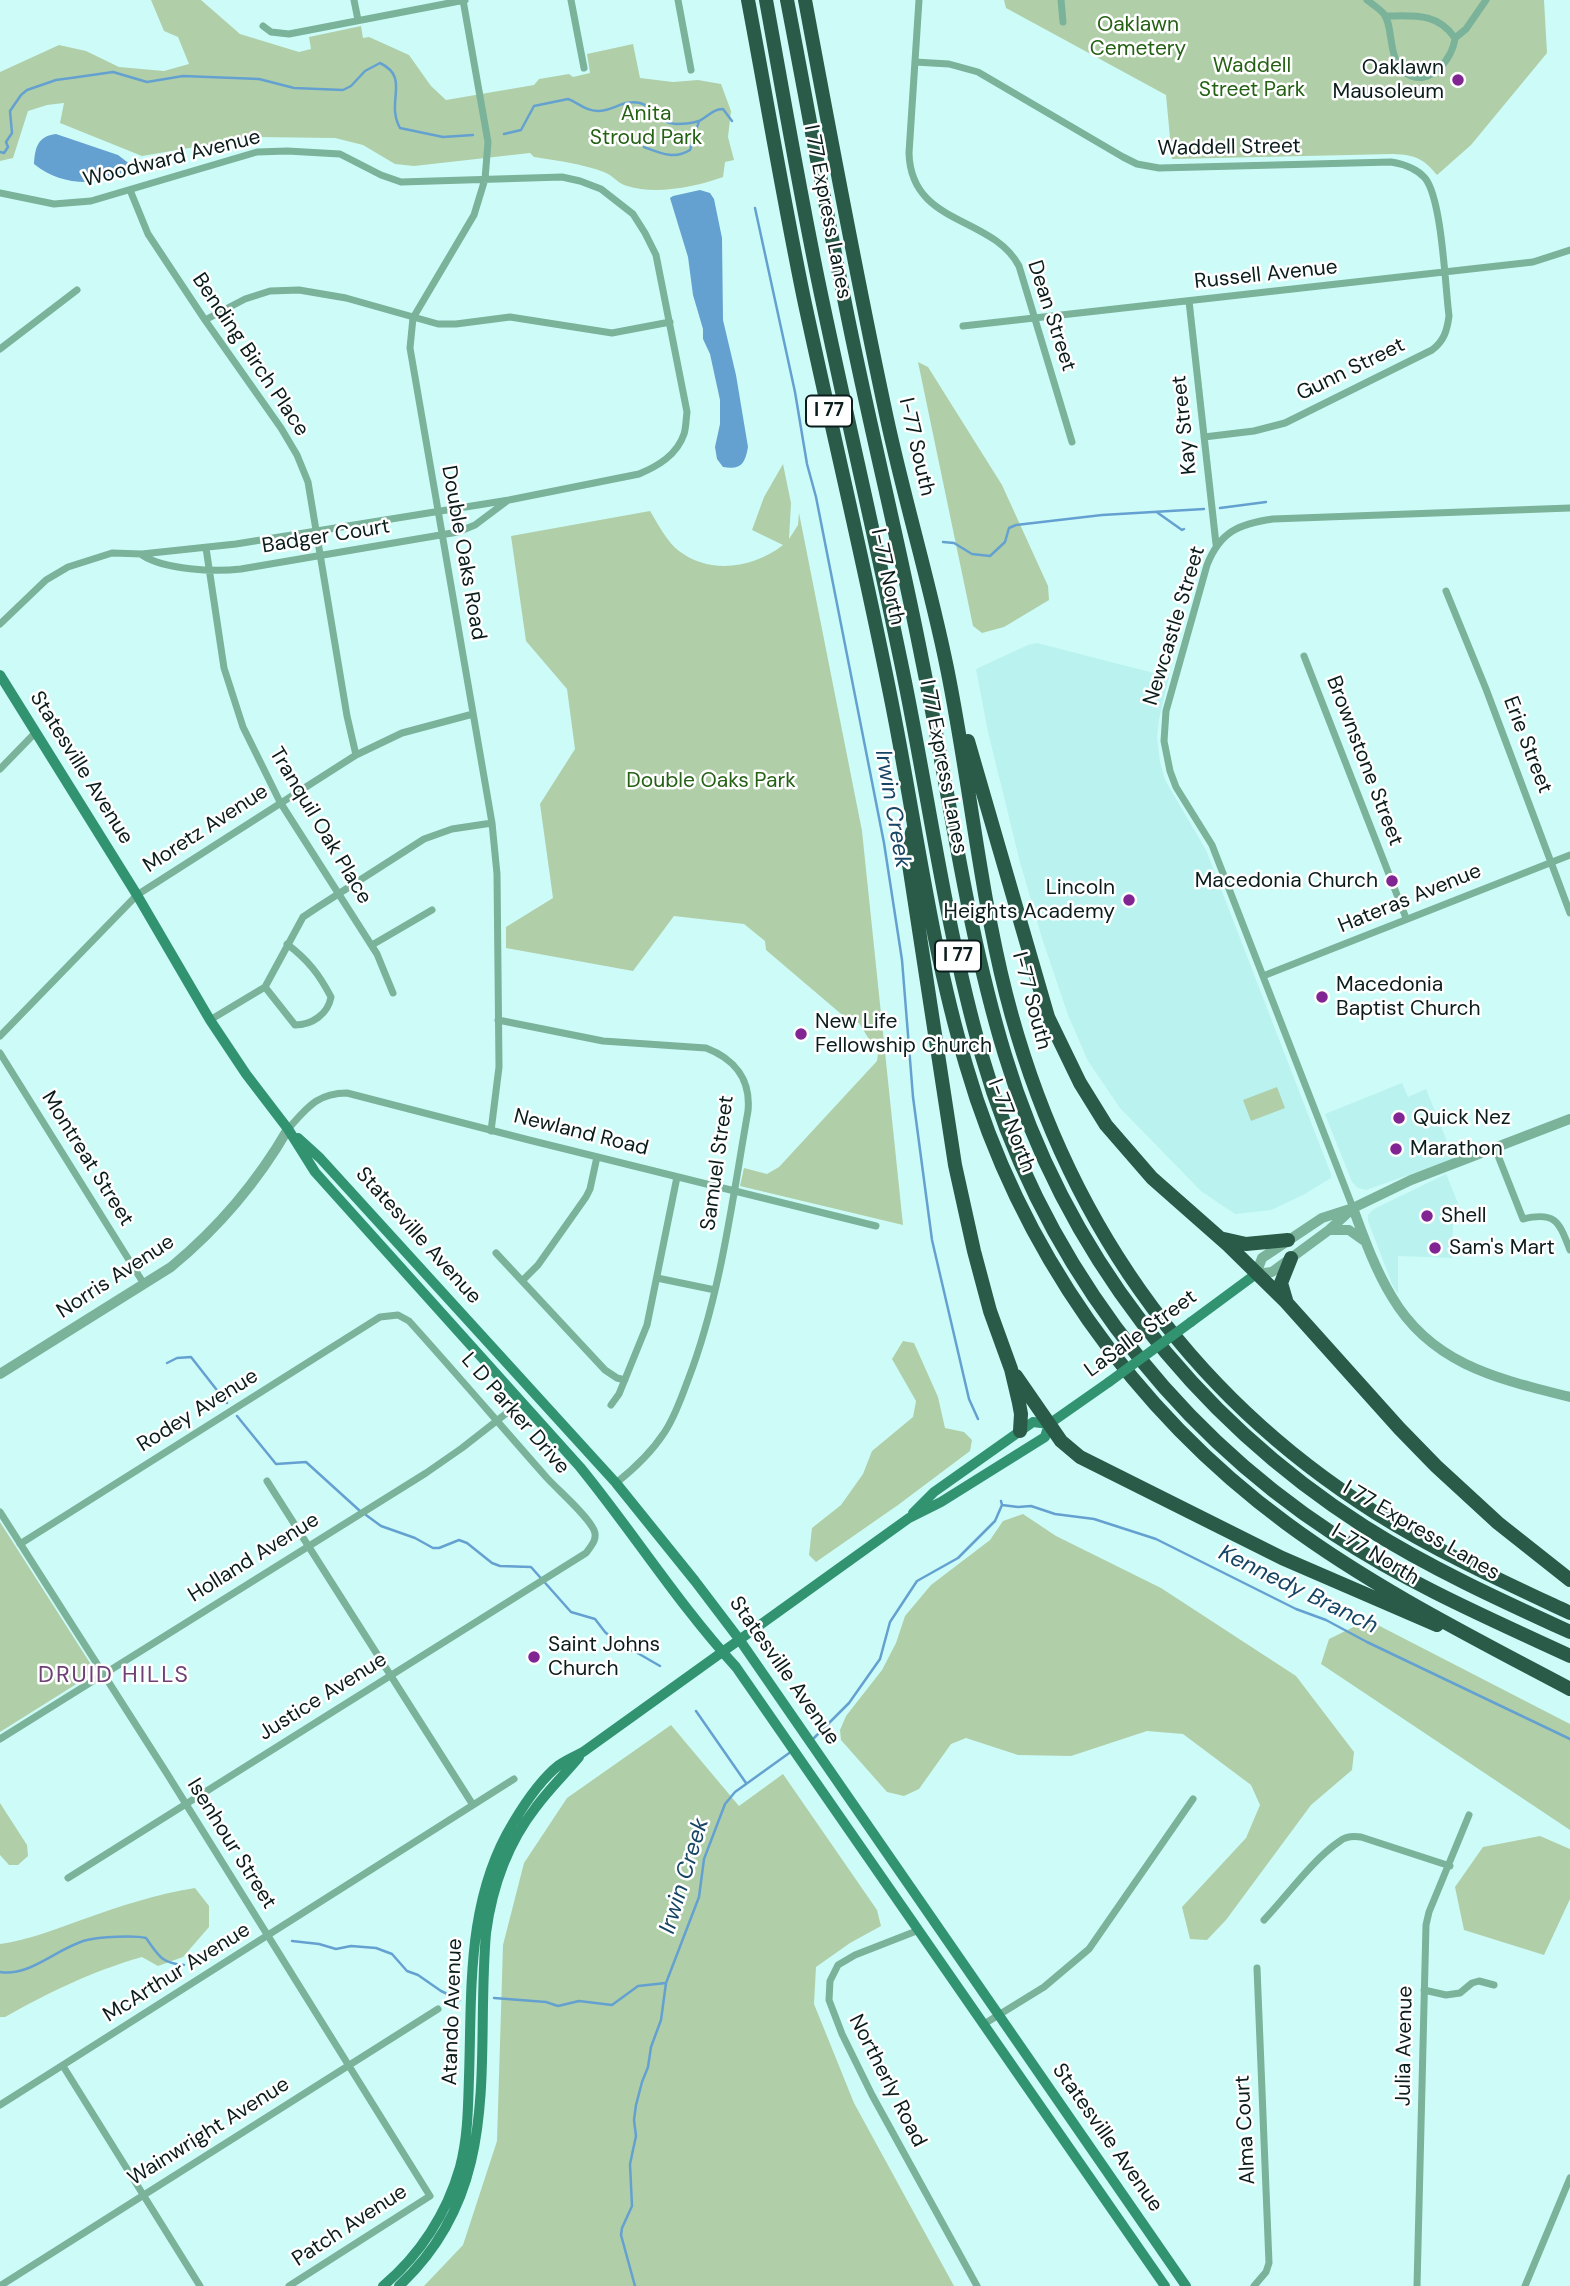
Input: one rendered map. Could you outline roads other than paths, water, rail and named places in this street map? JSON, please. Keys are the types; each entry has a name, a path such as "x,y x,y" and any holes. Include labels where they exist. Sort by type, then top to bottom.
{"highway":[{"name":"I-77 North","path":"748,0 804,299 875,621 950,1002 978,1105 1022,1210 1052,1265 1119,1362 1163,1413 1252,1496 1304,1536 1346,1563 1570,1689"},
{"name":"I 77 Express Lanes","path":"766,0 821,295 892,618 967,998 991,1086 1030,1185 1068,1256 1110,1320 1176,1401 1234,1457 1294,1507 1377,1561 1462,1606 1570,1656"},
{"name":"I 77 Express Lanes","path":"787,0 842,291 913,613 980,961 1012,1079 1051,1175 1094,1255 1145,1327 1194,1385 1259,1448 1308,1488 1388,1541 1471,1586 1570,1632"},
{"name":"I-77 South","path":"805,0 848,231 887,419 947,665 990,922 1021,1048 1062,1156 1090,1213 1158,1316 1242,1409 1299,1459 1357,1501 1408,1532 1570,1613"},
{"path":"947,665 1037,984 1056,1037 1080,1083 1118,1140 1152,1178 1220,1237 1286,1301 1436,1466 1498,1523 1570,1580"},
{"path":"914,820 908,858 956,1165 980,1275 1011,1369 1021,1409 1020,1431"},
{"path":"1220,1237 1246,1244 1288,1240"},
{"path":"1286,1301 1281,1283 1291,1258"},
{"path":"1011,1369 1061,1441 1075,1454 1190,1513 1360,1593 1490,1646"}],"main road":[{"name":"Statesville Avenue","path":"0,675 137,895 210,1020 246,1074 288,1129 315,1172 522,1401 617,1512 708,1636 736,1667 1165,2286"},
{"name":"Statesville Avenue","path":"288,1129 320,1158 616,1483 739,1639 1186,2286"},
{"name":"LaSalle Street","path":"1049,1424 1256,1274"},
{"name":"Atando Avenue","path":"383,2286 411,2259 430,2234 450,2196 460,2166 468,2113 475,1932 479,1907 489,1872 508,1830 527,1801 559,1765 583,1752 909,1518 941,1502 1045,1437 1049,1424 1033,1422 933,1492 909,1518"},
{"name":"Atando Avenue","path":"399,2286 439,2240 460,2200 471,2169 478,2124 486,1933 499,1876 529,1816 583,1752"}],"street":[{"path":"354,0 358,20"},
{"path":"263,26 271,32 289,34 463,0"},
{"name":"Double Oaks Road","path":"463,0 488,142 485,180 474,215 413,318 410,348 492,823 496,874 499,1080 491,1131"},
{"path":"571,0 584,68"},
{"path":"678,0 691,70"},
{"name":"Dean Street","path":"919,0 909,153 914,179 920,191 935,206 1002,244 1014,256 1072,442"},
{"path":"1061,0 1063,22"},
{"path":"1367,0 1385,16 1393,51 1405,73 1426,77 1444,64 1454,46 1455,38 1449,29 1438,21 1425,17 1385,16"},
{"path":"1455,38 1466,29 1486,0"},
{"name":"Waddell Street","path":"915,62 948,64 978,72 1123,158 1144,166 1404,164 1421,174 1432,189 1436,201 1444,273"},
{"name":"Woodward Avenue","path":"0,193 54,204 91,201 257,152 287,151 340,154 401,182 562,177 590,185 617,200 633,214 656,255 687,412 684,435 671,454 659,466 639,474"},
{"name":"Bending Birch Place","path":"130,190 148,234 297,454 308,482 347,716 356,755"},
{"name":"Russell Avenue","path":"963,326 1533,262 1570,250"},
{"name":"Gunn Street","path":"1205,437 1267,429 1285,423 1432,350 1448,327 1444,273"},
{"path":"0,349 77,290"},
{"path":"205,320 245,299 270,291 299,290 346,298 438,324 510,317 612,333 670,322"},
{"name":"Kay Street","path":"1189,301 1216,544"},
{"name":"Badger Court","path":"0,624 46,580 68,567 112,553 142,554 206,548 509,500 639,474"},
{"name":"Badger Court","path":"142,554 161,564 209,570 237,569 442,536 475,525 509,500"},
{"name":"Newcastle Street","path":"1353,1208 1208,836 1176,787 1170,771 1164,741 1166,711 1207,565 1216,544 1239,528 1256,521 1570,508"},
{"name":"Tranquil Oak Place","path":"206,548 223,668 252,748 280,802 372,945 393,993"},
{"name":"Erie Street","path":"1446,591 1486,689 1570,913"},
{"name":"Brownstone Street","path":"1304,656 1406,918"},
{"name":"Moretz Avenue","path":"0,1036 137,895 356,755 402,733 473,713"},
{"path":"0,769 35,733"},
{"path":"210,1020 265,987 303,917 424,839 452,829 492,823"},
{"name":"Hateras Avenue","path":"1263,976 1570,855"},
{"path":"372,945 432,910"},
{"path":"265,987 295,1025 311,1022 328,1008 331,997 321,978 306,958 287,944"},
{"name":"Samuel Street","path":"498,1020 603,1041 706,1048 730,1060 742,1075 748,1097 734,1190 703,1337 674,1416 664,1433 639,1465 616,1483"},
{"name":"Montreat Street","path":"0,1053 144,1284"},
{"name":"Newland Road","path":"288,1129 319,1098 332,1093 347,1093 876,1226"},
{"name":"LaSalle Street","path":"1353,1208 1329,1230 1272,1272 1256,1274 1262,1258 1322,1218 1353,1208 1391,1189 1570,1119"},
{"name":"Norris Avenue","path":"0,1374 170,1268 194,1248 272,1157 288,1129"},
{"path":"1495,1148 1523,1219 1546,1216 1557,1221 1570,1250"},
{"path":"522,1281 538,1265 586,1197 597,1157"},
{"path":"611,1405 625,1380 647,1325 677,1177"},
{"path":"1353,1208 1382,1280 1399,1310 1430,1343 1454,1359 1481,1371 1570,1397"},
{"path":"1329,1230 1349,1230 1367,1243"},
{"path":"496,1253 606,1370 625,1380"},
{"path":"657,1278 715,1290"},
{"name":"L D Parker Drive","path":"398,1315 410,1321 589,1523 594,1530 594,1543"},
{"name":"Rodey Avenue","path":"20,1544 380,1317 398,1315"},
{"name":"Holland Avenue","path":"0,1739 426,1473 522,1401"},
{"path":"267,1481 473,1805"},
{"name":"Isenhour Street","path":"0,1512 430,2196"},
{"name":"Justice Avenue","path":"68,1878 586,1553 594,1543"},
{"name":"McArthur Avenue","path":"0,2105 514,1779"},
{"path":"984,2024 1055,1979 1089,1949 1193,1799"},
{"name":"Julia Avenue","path":"1417,2286 1426,1925 1469,1815"},
{"path":"1264,1920 1312,1866 1344,1839 1361,1836 1450,1866"},
{"name":"Northerly Road","path":"919,1930 855,1955 838,1965 830,1981 829,2000 842,2034 872,2095 977,2286"},
{"name":"Alma Court","path":"1254,2286 1266,2272 1269,2263 1257,1968"},
{"path":"1424,1990 1446,1996 1460,1993 1479,1981 1494,1986"},
{"name":"Wainwright Avenue","path":"0,2286 438,2009"},
{"path":"63,2066 200,2286"},
{"path":"1525,2286 1570,2178"},
{"name":"Patch Avenue","path":"289,2286 430,2196"}],"waterway":[{"path":"0,152 4,153 8,147 6,142 12,133 10,111 27,90 56,80 113,72 147,82 183,76 259,79 294,88 343,90 351,86 365,71 380,63 394,76 396,118 400,128 443,137 473,135"},
{"path":"504,134 521,130 534,106 568,99 593,111 640,103 671,124 699,121 719,109 723,109 732,121"},
{"path":"644,147 667,154 684,153 690,150 699,121"},
{"name":"Irwin Creek","path":"755,208 795,392 807,464 816,497 884,843 902,960 913,1097 932,1240 969,1399 978,1419"},
{"path":"1220,508 1266,502"},
{"path":"943,542 954,543 972,554 990,556 1005,542 1009,528 1016,525 1102,515 1204,509"},
{"path":"1158,513 1184,529"},
{"path":"167,1363 177,1358 191,1357 227,1403"},
{"path":"237,1416 276,1464 306,1462 360,1511"},
{"name":"Irwin Creek","path":"813,1739 849,1703 880,1659 890,1622 917,1581 958,1558 995,1521 1002,1505 1001,1501"},
{"name":"Kennedy Branch","path":"1002,1505 1031,1506 1055,1514 1094,1519 1156,1539 1296,1609 1326,1620 1570,1739"},
{"path":"366,1515 381,1526 415,1538 433,1548 459,1540 467,1543 492,1563 500,1566 531,1567 571,1612 595,1619 625,1650 634,1651 660,1666"},
{"path":"696,1711 746,1783"},
{"name":"Irwin Creek","path":"635,2286 621,2235 632,2206 630,2164 636,2136 636,2105 661,2020 666,1983 699,1897 704,1859 725,1804 735,1792 792,1751"},
{"path":"0,1972 34,1966 87,1940 116,1937 146,1938 161,1958 184,1965"},
{"path":"292,1941 336,1949 351,1946 376,1948 392,1954 407,1971 460,2000"},
{"path":"494,1998 546,2002 558,2006 579,2001 612,2005 638,1986 666,1983"}],"place":[{"name":"Oaklawn Mausoleum","path":"1458,80"},
{"name":"Macedonia Church","path":"1392,881"},
{"name":"Lincoln Heights Academy","path":"1129,900"},
{"name":"Macedonia Baptist Church","path":"1322,997"},
{"name":"New Life Fellowship Church","path":"801,1034"},
{"name":"Quick Nez","path":"1399,1118"},
{"name":"Marathon","path":"1396,1149"},
{"name":"Shell","path":"1427,1216"},
{"name":"Sam's Mart","path":"1435,1248"},
{"name":"Saint Johns Church","path":"534,1657"}],"district":[{"name":"DRUID HILLS","path":"114,1676"}],"park label":[{"name":"Oaklawn Cemetery","path":"1138,37"},
{"name":"Waddell Street Park","path":"1252,78"},
{"name":"Anita Stroud Park","path":"646,126"},
{"name":"Double Oaks Park","path":"711,781"}]}
